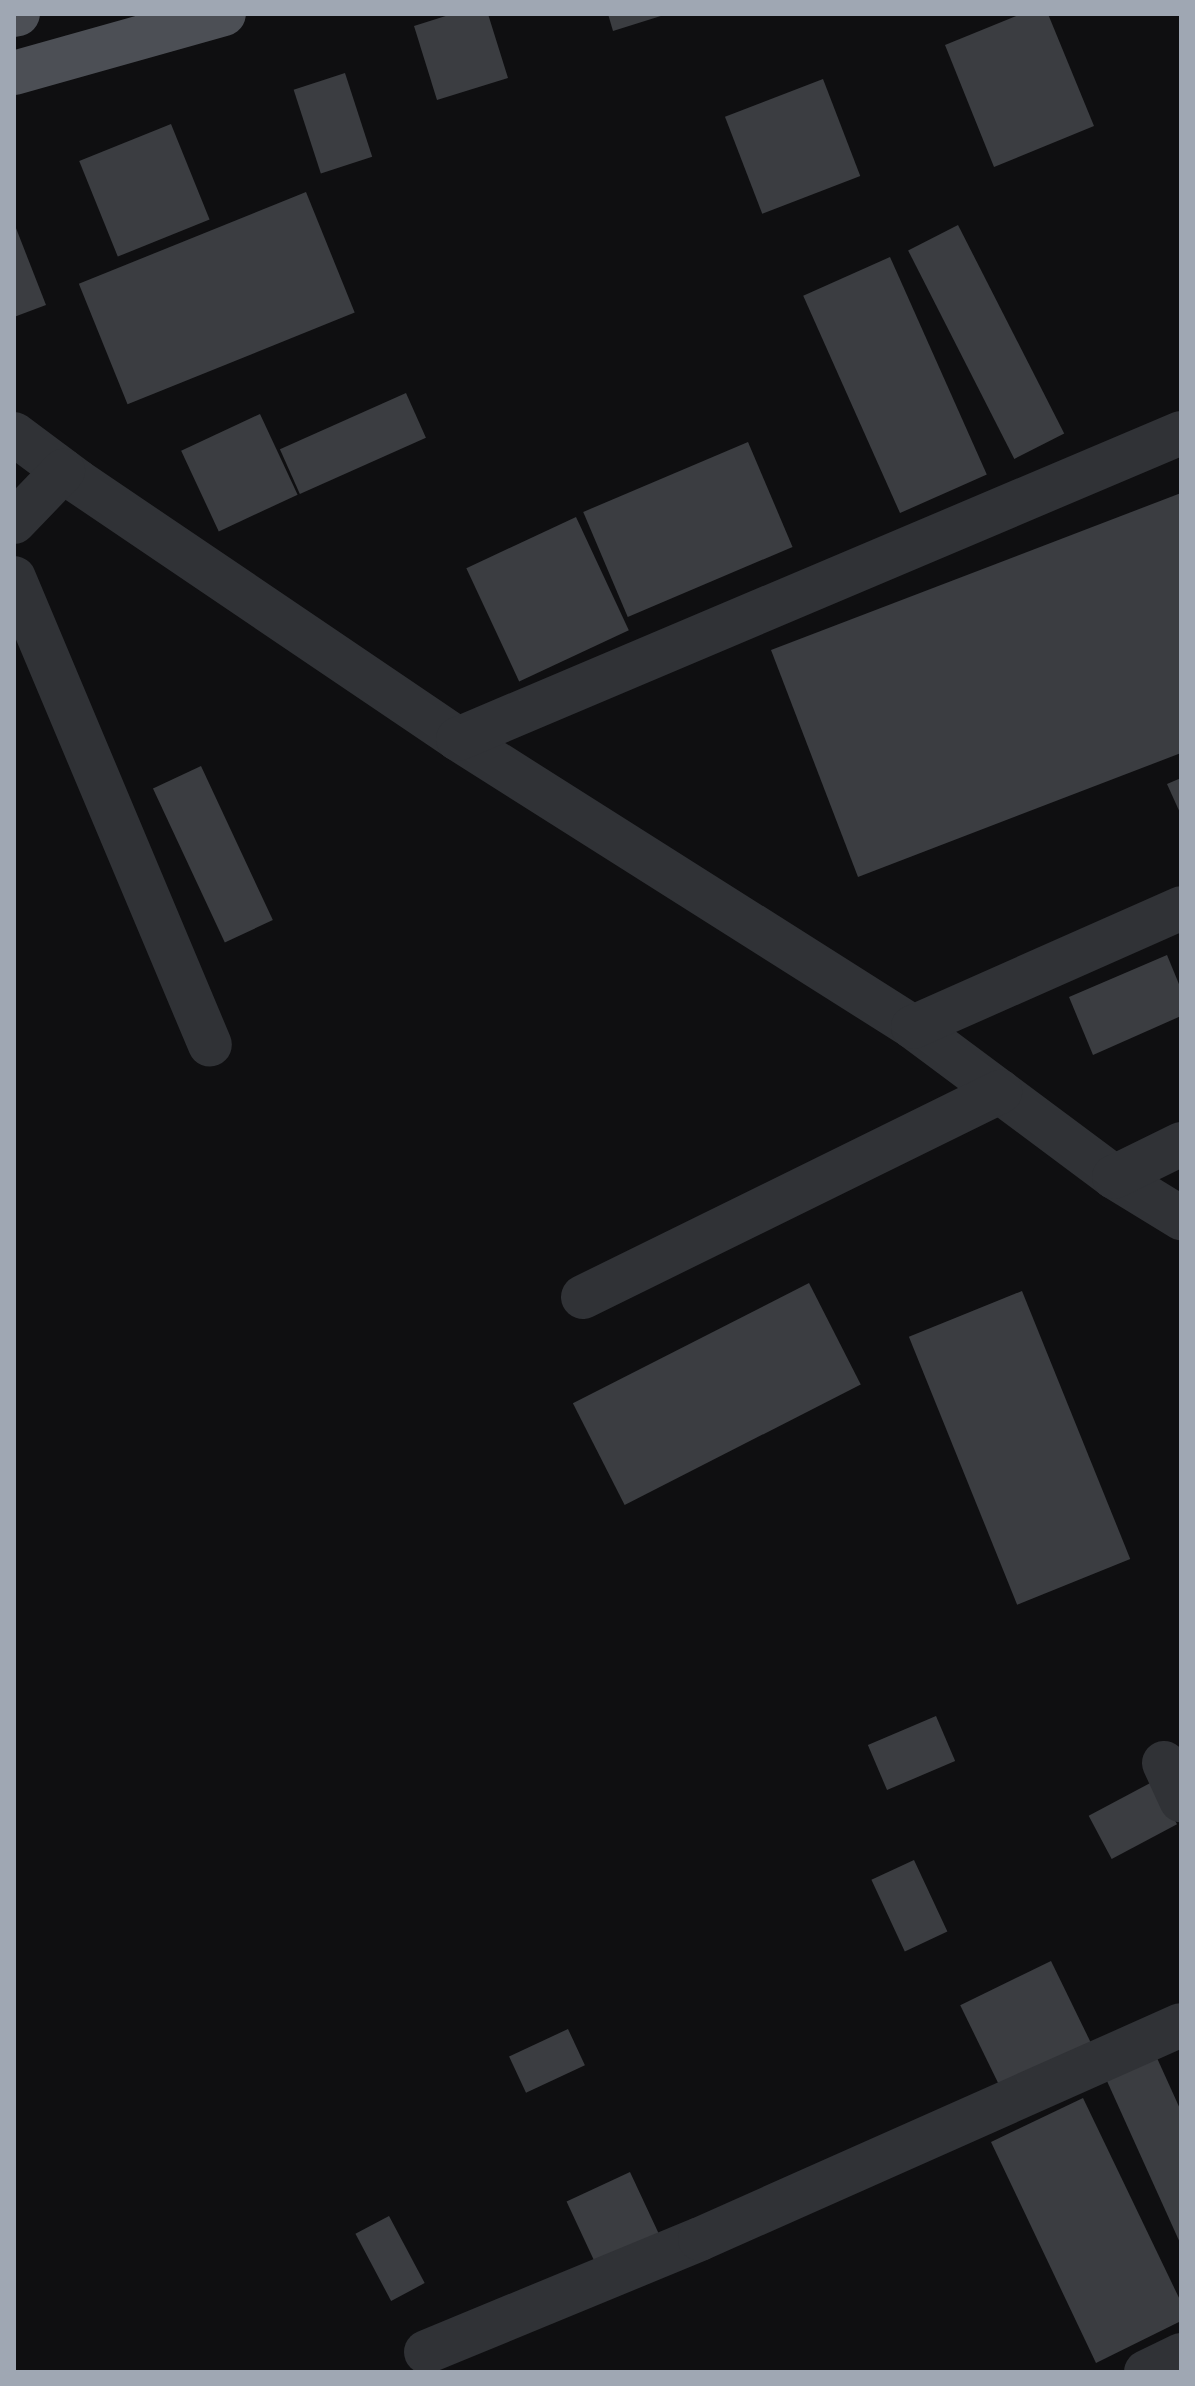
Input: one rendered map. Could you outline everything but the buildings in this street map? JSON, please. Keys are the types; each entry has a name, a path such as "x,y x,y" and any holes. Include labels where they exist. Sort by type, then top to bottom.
{"main road":[{"path":"14,73 224,14"}],"street":[{"path":"458,739 1181,433"},
{"path":"14,434 63,471 458,739 913,1027 1114,1177 1181,1218"},
{"path":"14,522 63,471"},
{"path":"14,578 210,1045"},
{"path":"913,1027 1181,908"},
{"path":"583,1297 1000,1092"},
{"path":"1114,1177 1181,1144"},
{"path":"426,2352 700,2239 1181,2025"},
{"path":"1146,2372 1181,2355"}]}
